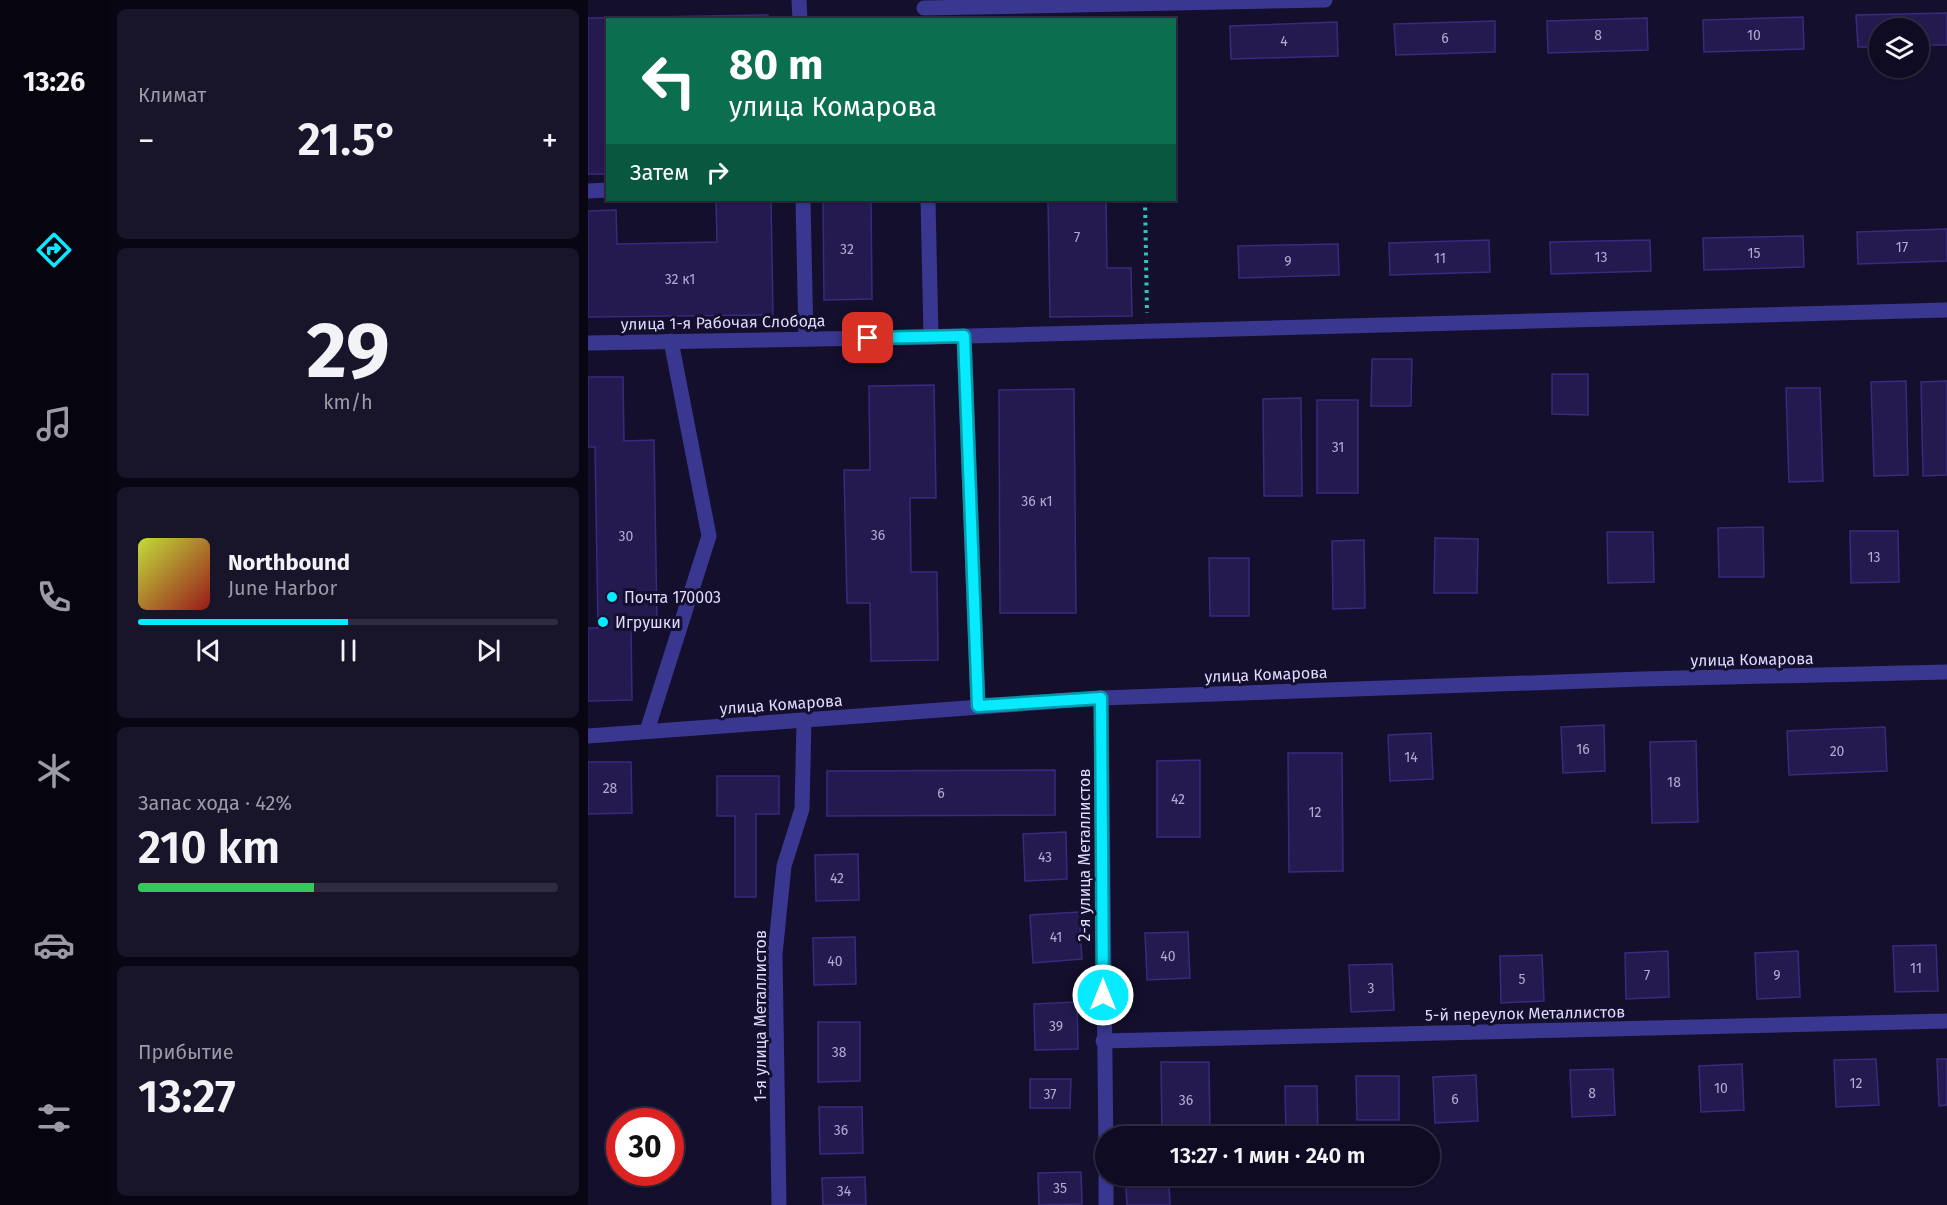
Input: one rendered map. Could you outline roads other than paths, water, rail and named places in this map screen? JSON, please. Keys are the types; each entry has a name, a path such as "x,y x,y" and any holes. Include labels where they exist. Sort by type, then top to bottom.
{"street":[{"path":"800,0 800,18"},
{"path":"924,14 1081,3 1325,0"},
{"path":"588,191 606,190"},
{"path":"803,201 806,339"},
{"path":"928,201 931,337 1947,310"},
{"path":"964,336 978,706"},
{"name":"улица 1-я Рабочая Слобода","path":"588,343 931,337"},
{"path":"647,731 709,536 671,341"},
{"name":"улица Комарова","path":"588,736 1101,698 1642,679 1947,672"},
{"name":"2-я улица Металлистов","path":"1101,698 1105,1126"},
{"name":"1-я улица Металлистов","path":"779,1205 775,954 784,866 802,809 804,721"},
{"name":"5-й переулок Металлистов","path":"1103,1041 1947,1022"},
{"path":"1106,1186 1106,1205"}],"place":[{"name":"Почта 170003","path":"612,597"},
{"name":"Игрушки","path":"603,622"}]}
